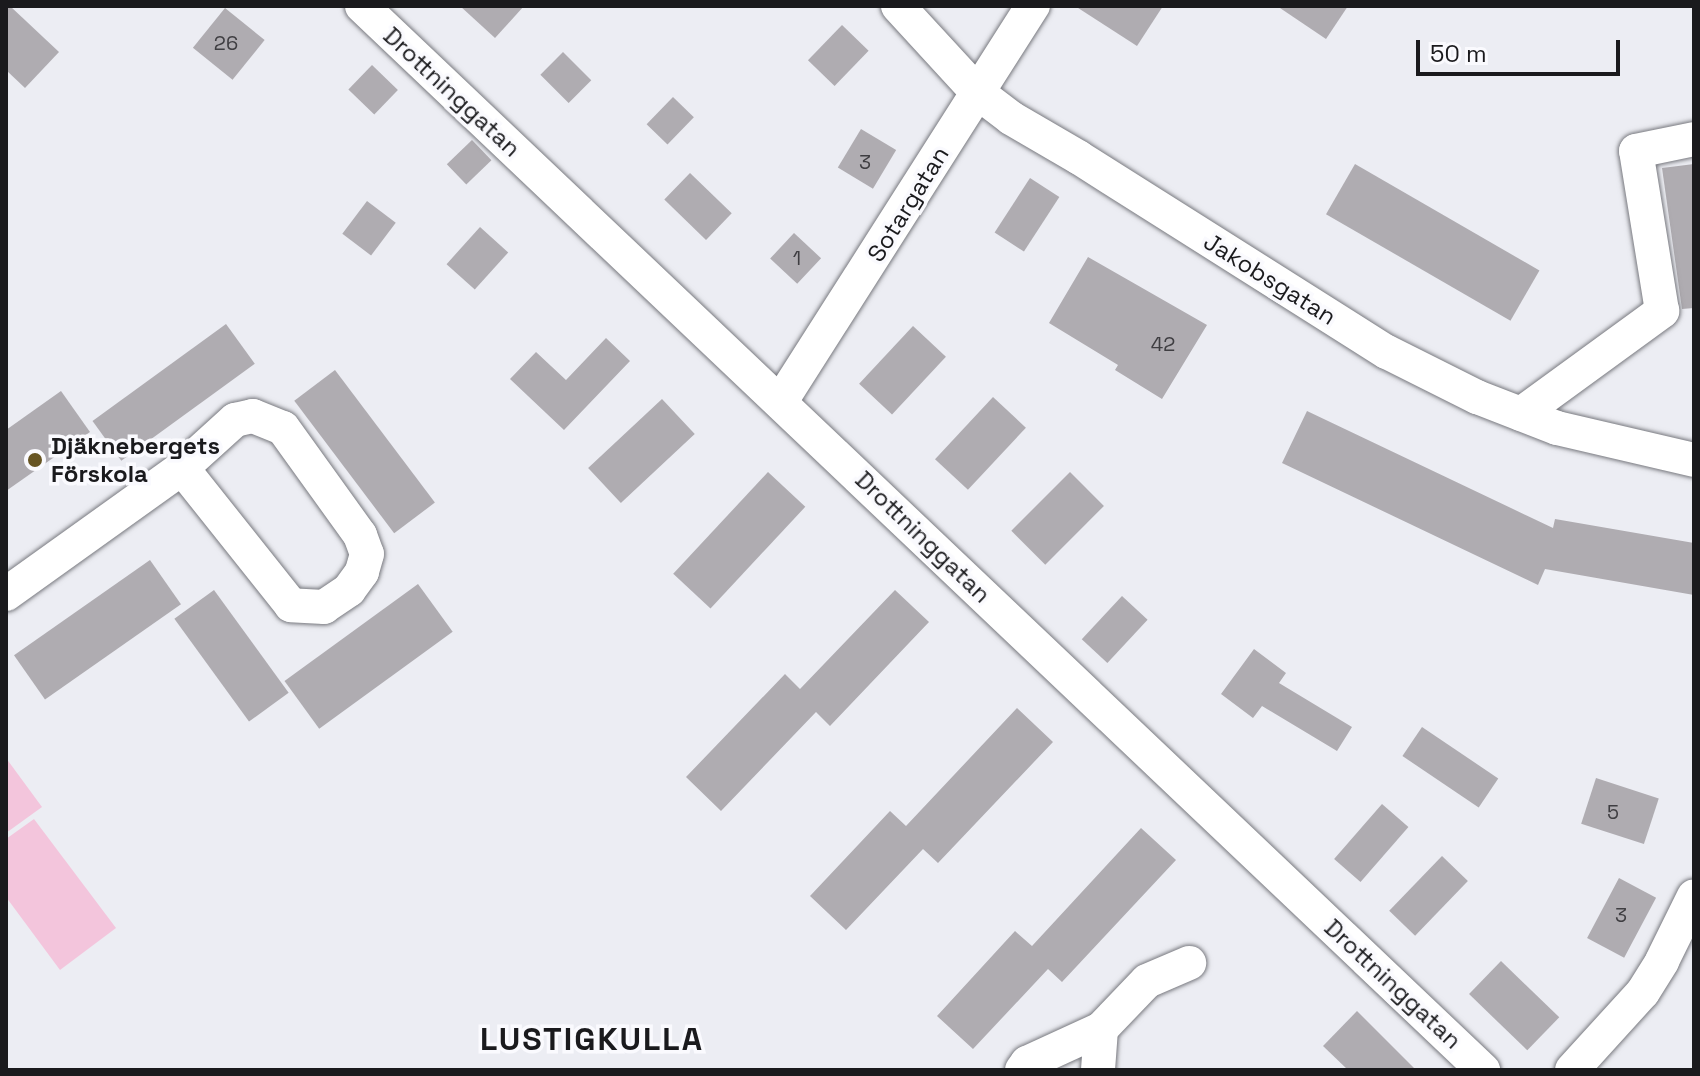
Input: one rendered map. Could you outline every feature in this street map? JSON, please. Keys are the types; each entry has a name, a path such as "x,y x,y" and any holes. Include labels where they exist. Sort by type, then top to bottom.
{"street":[{"name":"Drottninggatan","path":"362,6 1483,1070"},
{"name":"Jakobsgatan","path":"898,6 977,92 1011,118 1387,352 1477,397 1557,428 1694,460"},
{"name":"Sotargatan","path":"781,401 1033,6"},
{"path":"1521,414 1662,311 1636,151 1694,139"},
{"path":"6,594 182,468 235,420 253,416 283,428 360,535 367,554 362,572 349,590 324,607 291,605 182,468"},
{"path":"1572,1070 1643,992 1694,896"},
{"path":"1022,1070 1027,1063 1101,1029 1147,981 1189,963"},
{"path":"1098,1070 1101,1029"}],"shaded area":[{"path":"6,758 42,807 6,833"},
{"path":"34,819 116,928 60,970 6,897 6,839"}],"building":[{"path":"6,6 10,6 59,52 25,88 6,70"},
{"path":"460,6 524,6 495,38"},
{"path":"1075,6 1163,6 1137,46"},
{"path":"1277,6 1348,6 1326,39"},
{"path":"225,8 265,40 233,80 193,48"},
{"path":"842,25 869,51 835,86 808,60"},
{"path":"563,52 591,80 569,103 540,75"},
{"path":"372,65 398,90 374,114 348,89"},
{"path":"673,97 694,117 667,144 647,124"},
{"path":"861,129 896,150 873,189 838,168"},
{"path":"472,140 491,160 466,184 447,164"},
{"path":"1355,164 1539,270 1510,321 1326,214"},
{"path":"1694,164 1694,308 1682,309 1662,168"},
{"path":"690,173 732,213 706,240 664,200"},
{"path":"1030,178 1059,197 1024,252 995,233"},
{"path":"367,201 396,223 371,255 342,234"},
{"path":"480,227 508,252 475,290 447,264"},
{"path":"794,233 821,258 797,284 770,259"},
{"path":"1088,257 1207,325 1162,399 1115,370 1118,365 1049,323"},
{"path":"226,324 255,364 121,461 93,421"},
{"path":"913,326 946,357 892,414 859,384"},
{"path":"606,338 630,361 564,430 510,379 536,352 566,380"},
{"path":"335,370 435,503 394,533 294,401"},
{"path":"61,391 90,432 6,491 6,430"},
{"path":"993,397 1026,428 968,490 935,459"},
{"path":"662,399 695,434 621,503 588,468"},
{"path":"1307,411 1553,528 1555,519 1694,543 1694,595 1545,569 1538,585 1282,463"},
{"path":"768,472 805,507 711,608 673,574"},
{"path":"1070,472 1104,506 1045,565 1011,531"},
{"path":"150,560 181,604 45,699 14,655"},
{"path":"418,584 453,632 319,729 285,681"},
{"path":"214,590 289,693 249,722 174,619"},
{"path":"895,590 929,622 830,726 816,712 721,811 686,777 785,674 800,689"},
{"path":"1122,596 1148,620 1107,663 1082,639"},
{"path":"1254,649 1286,673 1279,683 1352,727 1337,751 1262,706 1253,718 1221,694"},
{"path":"1017,708 1053,742 938,863 923,849 846,930 810,896 890,811 906,826"},
{"path":"1422,727 1498,778 1479,807 1402,756"},
{"path":"1596,778 1659,798 1644,844 1581,824"},
{"path":"1382,804 1408,827 1361,882 1334,859"},
{"path":"1141,828 1176,860 1062,982 1048,969 973,1049 937,1016 1015,931 1032,946"},
{"path":"1442,856 1468,881 1415,936 1389,911"},
{"path":"1619,878 1656,898 1624,958 1587,938"},
{"path":"1501,961 1559,1017 1527,1050 1469,994"},
{"path":"1357,1011 1416,1070 1348,1070 1323,1046"}],"place":[{"name":"Djäknebergets Förskola","path":"35,460"}],"district":[{"name":"LUSTIGKULLA","path":"592,1039"}]}
